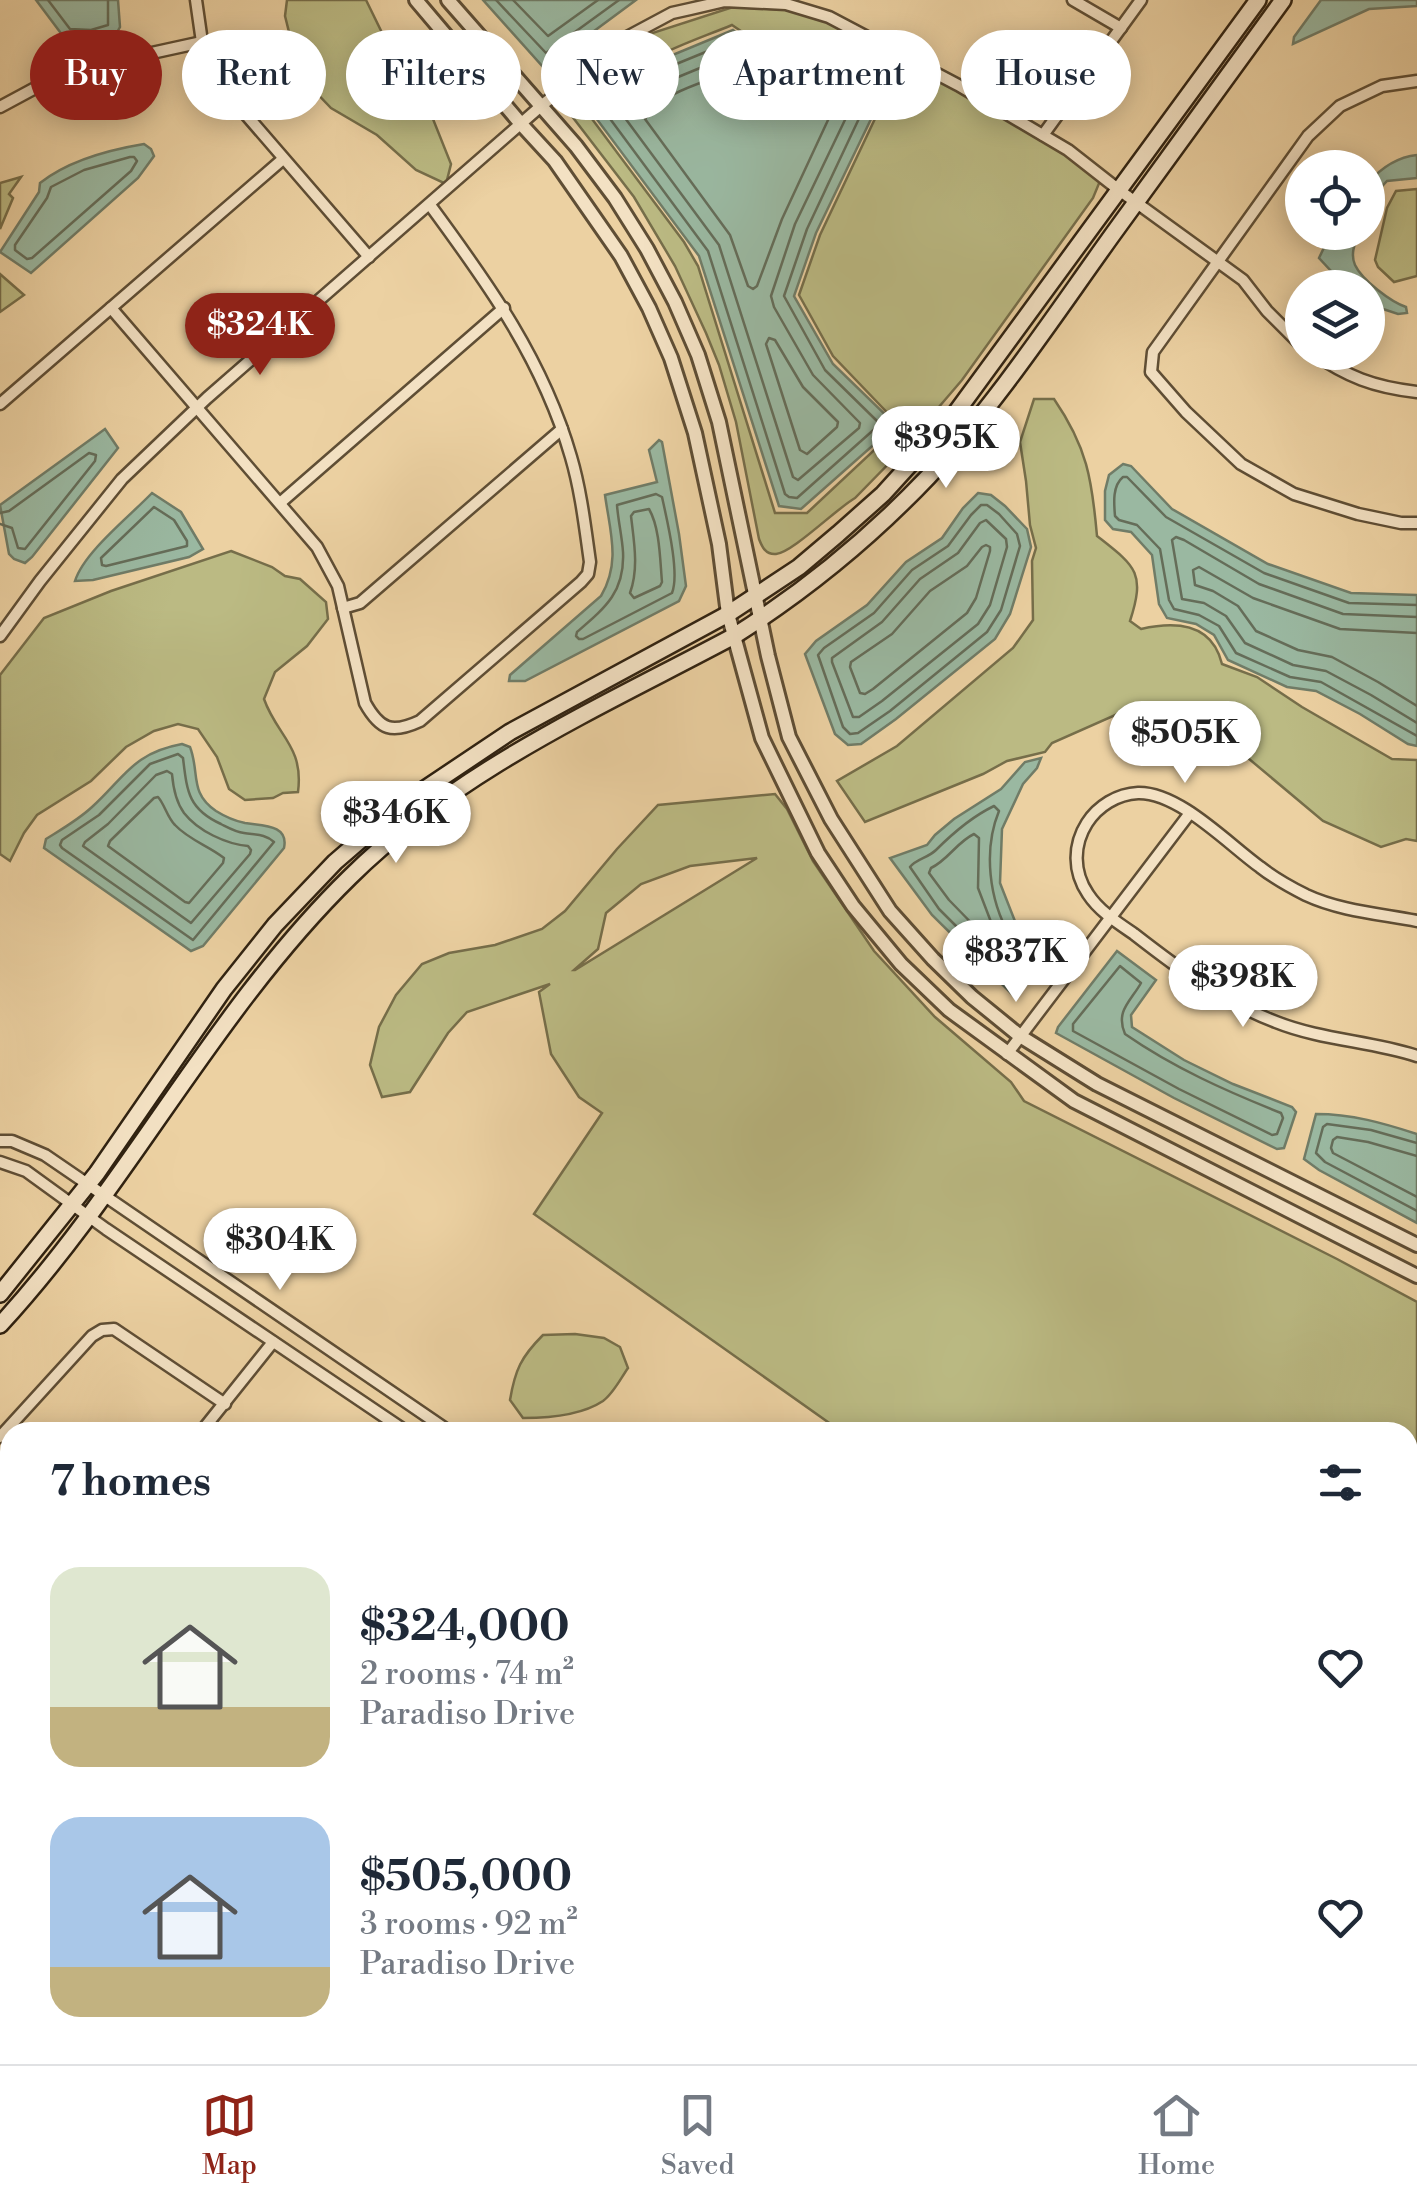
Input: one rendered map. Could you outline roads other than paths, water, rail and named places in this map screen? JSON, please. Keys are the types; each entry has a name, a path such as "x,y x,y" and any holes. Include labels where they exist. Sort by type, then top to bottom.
{"main road":[{"path":"0,1294 88,1185 224,990 275,925 335,862 401,805 510,732 757,596 798,567 882,494 930,444 978,384 1258,0"},
{"path":"0,1325 90,1216 242,1000 351,876 415,819 490,768 760,619 824,573 928,476 992,400 1284,0"}],"street":[{"path":"196,0 200,30"},
{"path":"416,0 556,161 621,256 649,308 671,358 695,433 719,544 728,614 762,738 818,853 853,906 902,964 949,1010 1074,1101 1417,1276"},
{"path":"0,636 122,480 198,407 541,106 448,0"},
{"path":"667,0 672,13"},
{"path":"1073,0 1121,28"},
{"path":"1043,135 1141,0"},
{"path":"640,30 672,13 725,1 786,2 830,18 958,85 1068,150 1243,280 1285,329"},
{"path":"0,108 65,72 182,46"},
{"path":"1417,82 1382,86 1340,106 1308,136 1153,352 1151,372 1241,464 1294,494 1358,514 1417,523"},
{"path":"249,120 369,257"},
{"path":"553,120 615,198 647,249 698,355 720,422 789,738 831,819 890,912 932,959 1020,1036 1097,1084 1417,1245"},
{"path":"0,404 283,159"},
{"path":"111,308 317,546 338,586 365,704 381,725 404,728 420,721 588,574 590,562 572,461 534,364 504,308 430,205"},
{"path":"280,503 504,308"},
{"path":"1338,370 1382,388 1417,392"},
{"path":"343,608 360,603 562,429"},
{"path":"1417,922 1308,896 1264,871 1172,801 1140,793 1112,800 1098,810 1077,843 1076,860 1088,894 1110,917 1197,982 1278,1024 1417,1056"},
{"path":"1007,1054 1190,813"},
{"path":"0,1141 36,1150 435,1422"},
{"path":"0,1162 26,1170 392,1422"},
{"path":"14,1422 92,1336 102,1330 114,1330 225,1404"},
{"path":"210,1422 273,1342"}],"water":[{"path":"36,0 118,0 118,30 58,30"},
{"path":"483,0 636,0 595,30 541,30 541,65 521,42 521,30 510,30"},
{"path":"1321,0 1417,0 1417,6 1369,9 1293,44"},
{"path":"699,44 699,120 871,120 816,233 794,296 833,364 896,425 801,509 779,506 699,256 597,120 679,120 679,52"},
{"path":"144,144 154,156 138,178 31,273 0,252 39,192 40,183 89,157"},
{"path":"1417,155 1417,178 1385,183 1385,168"},
{"path":"1323,250 1354,250 1359,270 1330,270 1319,258"},
{"path":"1385,295 1406,307 1407,313 1385,310"},
{"path":"105,429 118,448 32,557 25,563 14,559 9,554 0,505"},
{"path":"659,440 686,586 679,601 525,681 509,681 510,675 601,596 612,559 605,495 657,482 649,450"},
{"path":"1123,464 1131,466 1172,509 1268,564 1351,593 1417,595 1417,746 1316,691 1287,687 1228,660 1214,635 1196,624 1167,618 1159,604 1152,555 1131,532 1113,529 1105,520 1109,475"},
{"path":"152,493 181,512 203,549 189,557 75,581 98,546"},
{"path":"978,493 991,495 1027,529 1031,547 1010,614 995,639 896,719 861,744 848,745 835,734 805,654 816,641 867,605 906,562 942,538"},
{"path":"182,744 190,747 199,790 208,804 234,820 278,830 284,840 284,848 203,946 191,951 44,848 46,839 87,812 141,760"},
{"path":"1041,758 1023,784 1002,829 1000,883 1018,929 1042,963 1016,998 932,915 890,858 927,845 954,819 1001,789 1025,762"},
{"path":"1117,951 1156,980 1131,1015 1132,1027 1184,1060 1292,1107 1296,1112 1284,1148 1277,1149 1174,1098 1056,1033"},
{"path":"1316,1114 1367,1120 1417,1134 1417,1223 1304,1159"}]}
